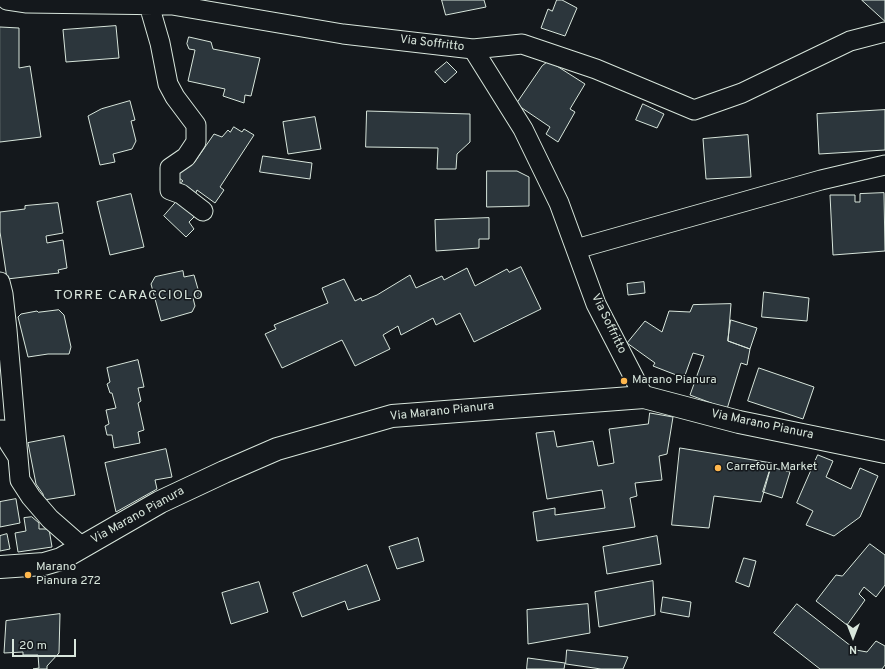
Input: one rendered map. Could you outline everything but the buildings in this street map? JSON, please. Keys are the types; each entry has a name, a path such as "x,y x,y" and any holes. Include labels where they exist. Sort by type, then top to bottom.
{"street":[{"name":"Via Soffritto","path":"7,0 27,3 172,5 343,34 473,49 523,129 559,203 596,304 644,397"},
{"path":"149,5 160,43 168,84 175,97 196,125 196,142 186,157 170,168 170,190 181,194 203,211"},
{"path":"473,49 522,44 596,69 694,110 742,93 850,41 885,32"},
{"path":"576,249 821,180 885,165"},
{"path":"0,282 6,322 20,480 31,497 50,519 82,547"},
{"name":"Via Marano Pianura","path":"0,568 44,564 61,559 160,502 271,452 392,416 644,397 740,422 885,452"},
{"path":"0,430 3,430 18,457"}],"place":[{"name":"Marano Pianura","path":"624,381"},
{"name":"Carrefour Market","path":"718,468"},
{"name":"Marano Pianura 272","path":"28,575"}],"district":[{"name":"TORRE CARACCIOLO","path":"129,296"}]}
